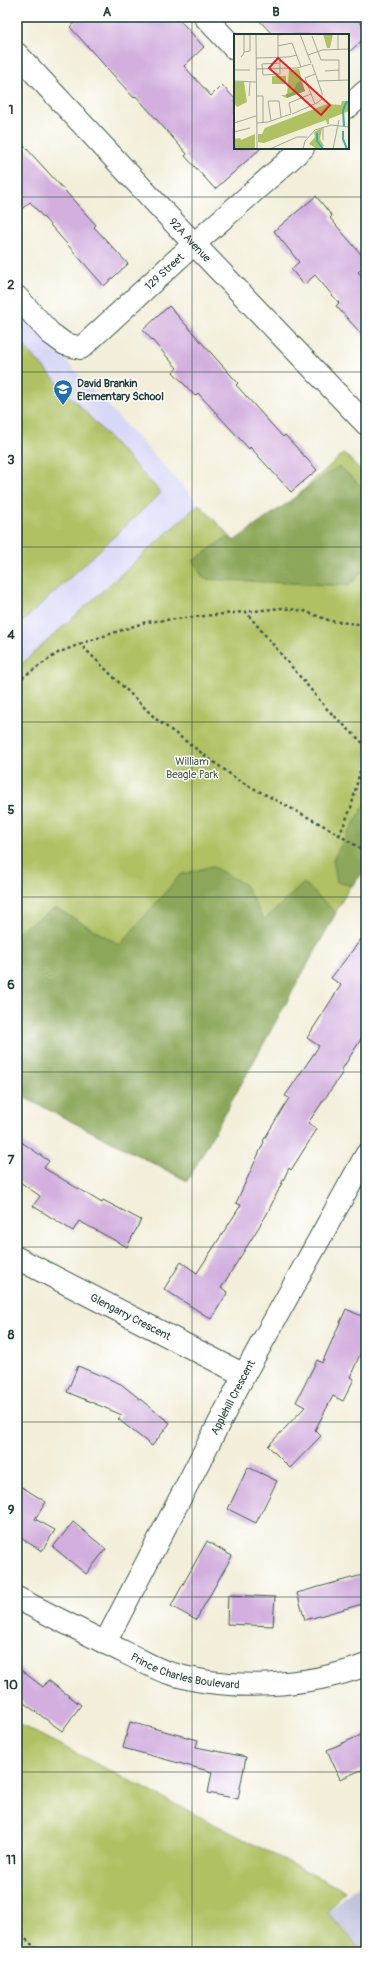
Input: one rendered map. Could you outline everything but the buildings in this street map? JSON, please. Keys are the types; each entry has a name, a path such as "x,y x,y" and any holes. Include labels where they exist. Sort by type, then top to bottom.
{"street":[{"path":"205,17 234,48"},
{"name":"92A Avenue","path":"17,54 194,244 366,424"},
{"path":"349,106 366,91"},
{"name":"129 Street","path":"17,297 50,333 65,344 81,348 194,244 302,149"},
{"name":"Applehill Crescent","path":"105,1643 244,1375 366,1155"},
{"name":"Glengarry Crescent","path":"17,1258 244,1375"},
{"name":"Prince Charles Boulevard","path":"17,1598 105,1643 169,1673 206,1681 256,1686 303,1682 366,1666"}],"path":[{"path":"17,681 58,652 146,622 282,608 304,611 330,622 366,625"},
{"path":"245,611 327,709 366,746 351,808 339,836"},
{"path":"80,644 156,719 238,780 366,852"},
{"path":"17,1931 40,1952"}],"shaded area":[{"name":"David Brankin Elementary School","path":"17,308 199,504 17,668"},
{"path":"366,1879 366,1952 363,1952 327,1912"}],"green space":[{"name":"David Brankin Elementary School","path":"17,339 161,493 17,627"},
{"name":"William Beagle Park","path":"344,453 366,476 366,866 349,888 187,1181 17,1093 17,668 199,504 240,547"},
{"path":"339,466 366,491 366,567 349,586 204,579 193,561 227,537 234,541"},
{"path":"366,803 366,869 352,886 337,882 333,859"},
{"path":"212,866 245,885 264,920 304,883 336,913 188,1180 17,1094 17,932 56,908 120,945 180,875"},
{"path":"17,1723 345,1891 327,1912 363,1952 17,1952"}],"place":[{"name":"David Brankin Elementary School","path":"63,406"}]}
